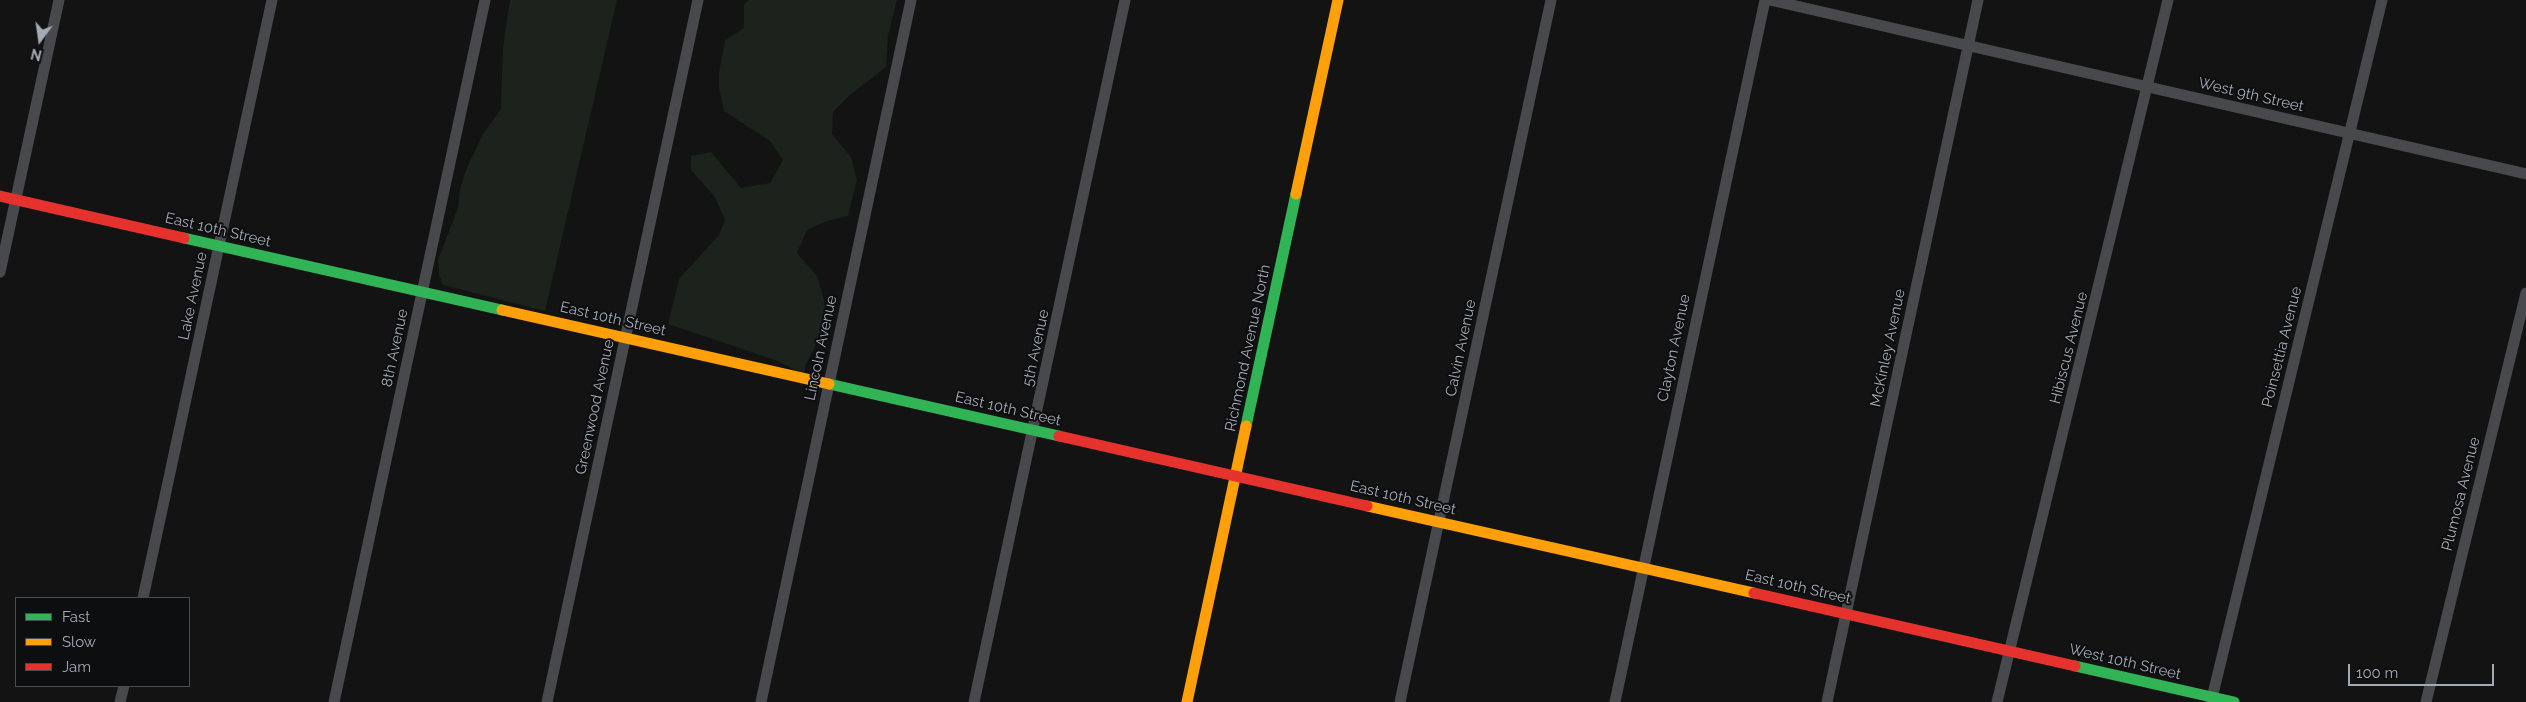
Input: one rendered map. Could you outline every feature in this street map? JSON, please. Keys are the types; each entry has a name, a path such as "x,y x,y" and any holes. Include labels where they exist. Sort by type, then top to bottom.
{"street":[{"path":"0,272 59,0"},
{"name":"Lake Avenue","path":"143,597 272,0"},
{"name":"8th Avenue","path":"334,702 485,0"},
{"name":"Greenwood Avenue","path":"548,702 698,0"},
{"name":"Lincoln Avenue","path":"760,702 911,0"},
{"name":"5th Avenue","path":"974,702 1125,0"},
{"name":"Richmond Avenue North","path":"1188,702 1338,0"},
{"name":"Calvin Avenue","path":"1400,702 1551,0"},
{"name":"Clayton Avenue","path":"1615,702 1642,567 1765,0"},
{"name":"West 9th Street","path":"1770,0 2526,174"},
{"name":"McKinley Avenue","path":"1827,702 1848,613 1978,0"},
{"name":"Hibiscus Avenue","path":"1997,702 2168,0"},
{"name":"Poinsettia Avenue","path":"2212,700 2382,0"},
{"name":"East 10th Street","path":"0,196 2010,650"},
{"name":"Plumosa Avenue","path":"2426,702 2526,292"},
{"name":"West 10th Street","path":"2010,650 2212,700 2234,702"},
{"path":"120,702 124,687"}],"shaded area":[{"path":"510,0 617,0 545,311 443,285 439,275 438,260 458,208 460,189 466,170 483,134 501,109 503,47"},
{"path":"749,0 897,0 888,35 886,67 849,96 833,112 832,134 851,157 857,180 848,216 827,221 807,230 797,253 817,276 826,307 821,334 806,364 804,374 775,360 668,324 679,279 719,235 725,220 715,197 691,170 691,156 711,152 741,188 770,183 783,160 770,141 724,111 719,88 719,72 725,40 744,28 744,4"}],"traffic: fast":[{"path":"1246,426 1296,194"},
{"path":"184,238 502,310"},
{"path":"829,384 1059,436"},
{"path":"2075,666 2234,702"}],"traffic: slow":[{"path":"1296,194 1338,0"},
{"path":"502,310 829,384"},
{"path":"1187,702 1246,426"},
{"path":"1367,506 1754,593"}],"traffic: jam":[{"path":"0,196 184,238"},
{"path":"1059,436 1367,506"},
{"path":"1754,593 2075,666"}]}
